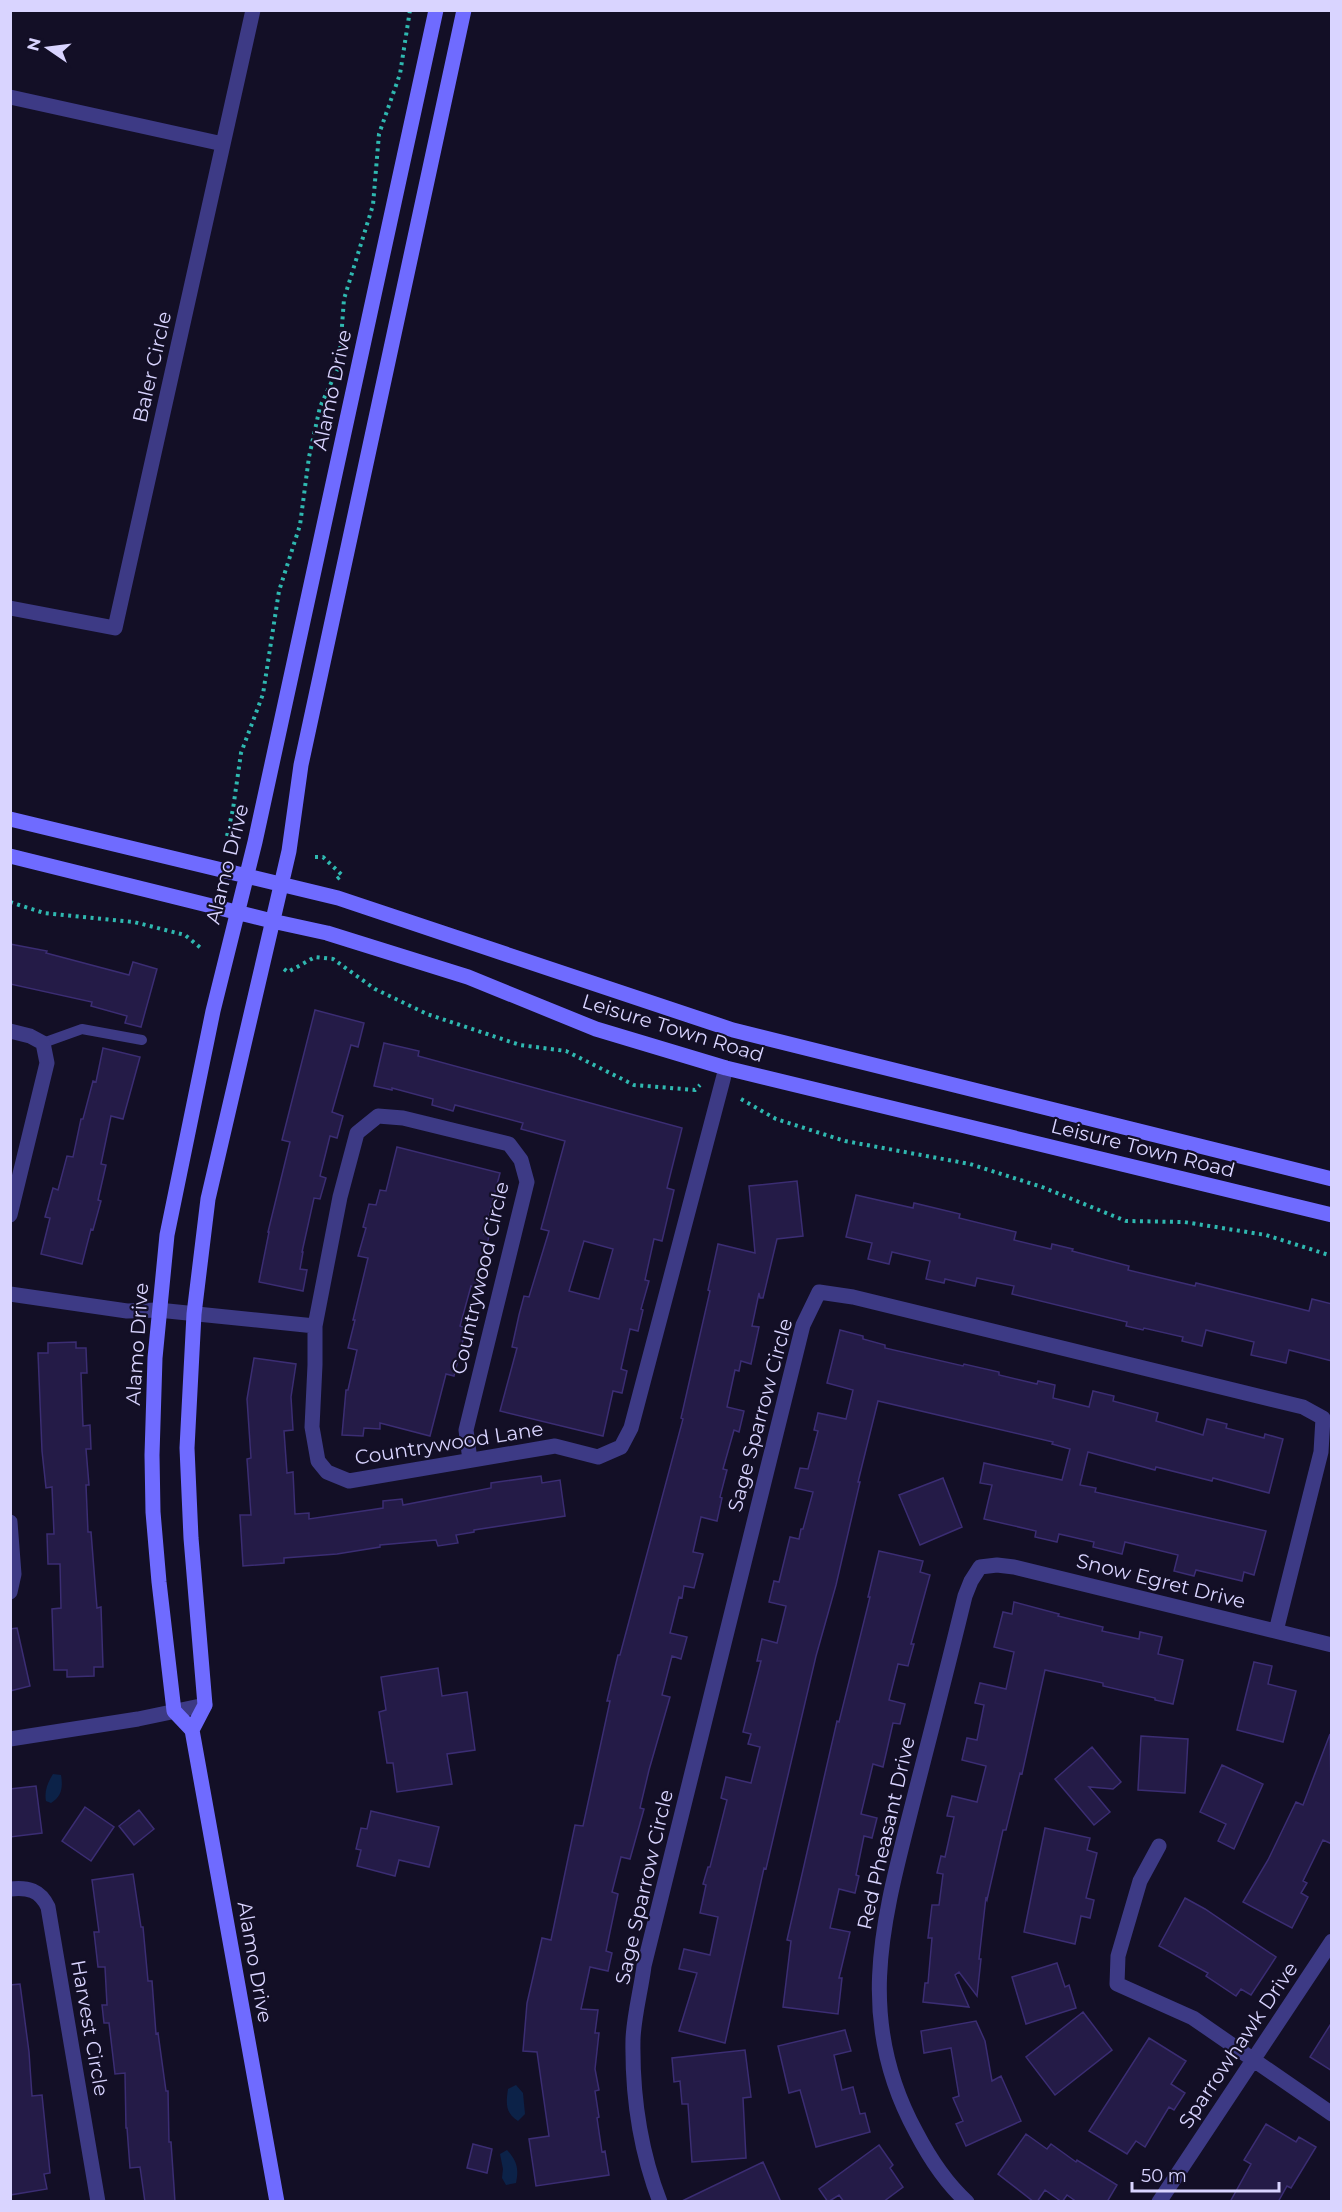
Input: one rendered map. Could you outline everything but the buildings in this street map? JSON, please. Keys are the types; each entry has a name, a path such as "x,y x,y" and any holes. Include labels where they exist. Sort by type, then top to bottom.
{"main road":[{"name":"Alamo Drive","path":"174,1711 159,1582 153,1512 152,1455 158,1310 167,1235 213,1011 246,876 436,10"},
{"path":"174,1711 192,1730 205,1705 191,1538 187,1448 194,1314 208,1199 289,851 301,765 464,10"},
{"name":"Leisure Town Road","path":"10,819 338,898 733,1030 1332,1179"},
{"name":"Leisure Town Road","path":"10,856 237,913 327,933 468,977 596,1029 726,1068 1332,1215"},
{"name":"Alamo Drive","path":"192,1730 277,2202"}],"street":[{"name":"Baler Circle","path":"10,608 115,628 253,10"},
{"path":"10,97 223,144"},
{"path":"10,1031 30,1036 43,1043 47,1063 10,1215"},
{"name":"Countrywood Lane","path":"315,1326 312,1427 318,1461 327,1472 349,1481 555,1446 598,1457 621,1447 632,1428 726,1068"},
{"name":"Countrywood Circle","path":"315,1326 340,1197 357,1133 378,1116 509,1144 521,1160 526,1182 465,1430 470,1460"},
{"name":"Sage Sparrow Circle","path":"660,2202 648,2169 636,2107 633,2037 644,1966 803,1325 819,1292 853,1297 1304,1407 1323,1418 1321,1452 1276,1631"},
{"path":"10,1294 128,1311 158,1310 315,1326"},
{"path":"10,1522 14,1574 10,1592"},
{"name":"Snow Egret Drive","path":"980,1567 997,1565 1014,1567 1332,1645"},
{"name":"Red Pheasant Drive","path":"967,2202 924,2147 905,2113 888,2062 879,2012 879,1964 887,1908 965,1596 980,1567"},
{"path":"10,1738 138,1719 205,1705"},
{"path":"1159,1846 1140,1881 1118,1956 1117,1984 1192,2018 1332,2114"},
{"name":"Harvest Circle","path":"10,1889 27,1888 36,1892 44,1899 48,1907 98,2202"},
{"name":"Sparrowhawk Drive","path":"1159,2202 1332,1941"}],"lane":[{"path":"43,1043 82,1029 142,1040"}],"path":[{"path":"227,836 241,753 263,694 279,591 300,525 309,457 320,407 339,366 344,299 374,205 379,134 400,74 410,10"},
{"path":"315,857 323,857 342,875 337,879"},
{"path":"10,902 44,913 134,922 185,935 201,949"},
{"path":"284,969 288,972 315,955 333,959 375,989 427,1014 519,1045 566,1051 634,1085 695,1090 700,1085"},
{"path":"741,1099 777,1119 845,1141 970,1164 1042,1186 1126,1221 1185,1222 1266,1235 1320,1250 1332,1256"}],"water":[{"path":"53,1774 61,1775 62,1787 60,1794 51,1803 46,1801 46,1794"},
{"path":"516,2085 523,2093 525,2114 518,2121 511,2115 507,2103 508,2089"},
{"path":"507,2150 515,2162 517,2173 516,2183 506,2185 502,2178 500,2154"}]}
